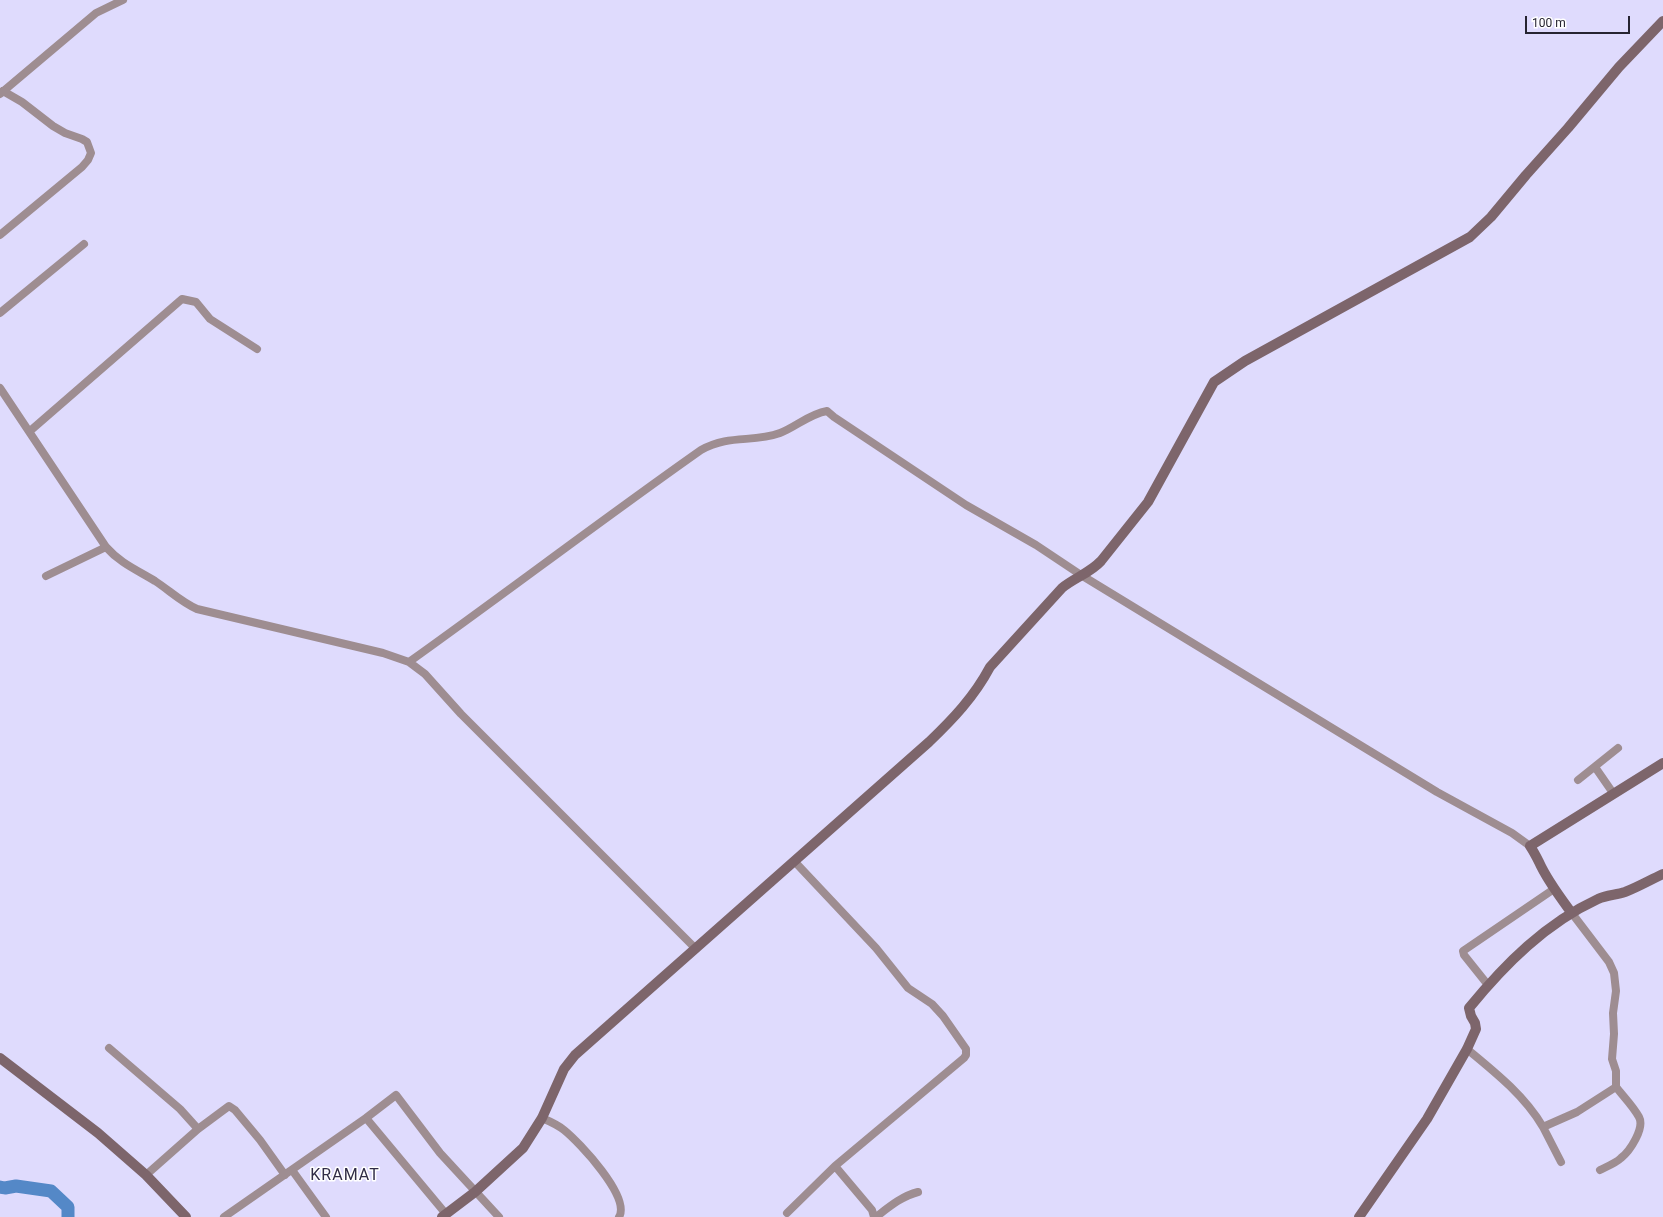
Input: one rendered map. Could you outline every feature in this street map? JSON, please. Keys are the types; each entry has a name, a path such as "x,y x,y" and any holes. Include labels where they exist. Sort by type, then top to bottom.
{"street":[{"path":"0,234 82,167 88,160 91,153 89,146 82,138 65,133 53,126 22,102 1,92 96,13 123,0"},
{"path":"366,1118 444,1215 475,1192 523,1148 542,1118 564,1069 575,1055 795,862 956,717 968,702 990,668 1062,588 1094,568 1101,561 1148,502 1214,382 1245,361 1470,237 1491,217 1619,67 1663,21"},
{"path":"0,313 84,244"},
{"path":"30,431 182,299 196,302 210,319 257,349"},
{"path":"0,388 106,547 125,565 156,582 188,605 197,609 383,653 409,662 425,674 467,720 696,949"},
{"path":"409,662 701,450 714,444 732,439 772,436 782,433 818,412 827,411 941,489 1036,545 1081,575 1246,674 1437,792 1512,833 1530,846 1537,855 1539,863 1554,889 1609,962 1614,973 1616,991 1613,1013 1614,1034 1612,1059 1616,1071 1616,1087 1639,1117 1640,1125 1638,1133 1629,1149 1621,1159 1600,1170"},
{"path":"46,576 106,547"},
{"path":"1578,780 1618,748"},
{"path":"1530,846 1663,763"},
{"path":"1595,767 1613,793"},
{"path":"787,1213 835,1166 964,1058 967,1052 960,1038 944,1016 932,1004 908,988 876,948 795,862"},
{"path":"1359,1217 1428,1119 1467,1049 1476,1029 1469,1008 1502,969 1532,942 1572,912 1598,898 1623,892 1663,874"},
{"path":"1488,985 1464,955 1463,951 1554,889"},
{"path":"109,1048 180,1109 198,1129"},
{"path":"1467,1049 1499,1076 1533,1112 1543,1127 1561,1162"},
{"path":"0,1058 98,1133 146,1175 186,1217"},
{"path":"1543,1127 1577,1112 1616,1087"},
{"path":"224,1217 397,1095 422,1130 475,1192 499,1217"},
{"path":"146,1175 198,1129 224,1108 229,1106 232,1107 289,1172 326,1217"},
{"path":"542,1118 562,1128 576,1140 600,1168 616,1193 621,1205 622,1212 619,1217"},
{"path":"835,1166 872,1210 875,1217 897,1202 911,1194 918,1192"}],"waterway":[{"path":"0,1187 5,1188 16,1186 51,1191 68,1207 68,1217"}],"district":[{"name":"KRAMAT","path":"345,1176"}]}
